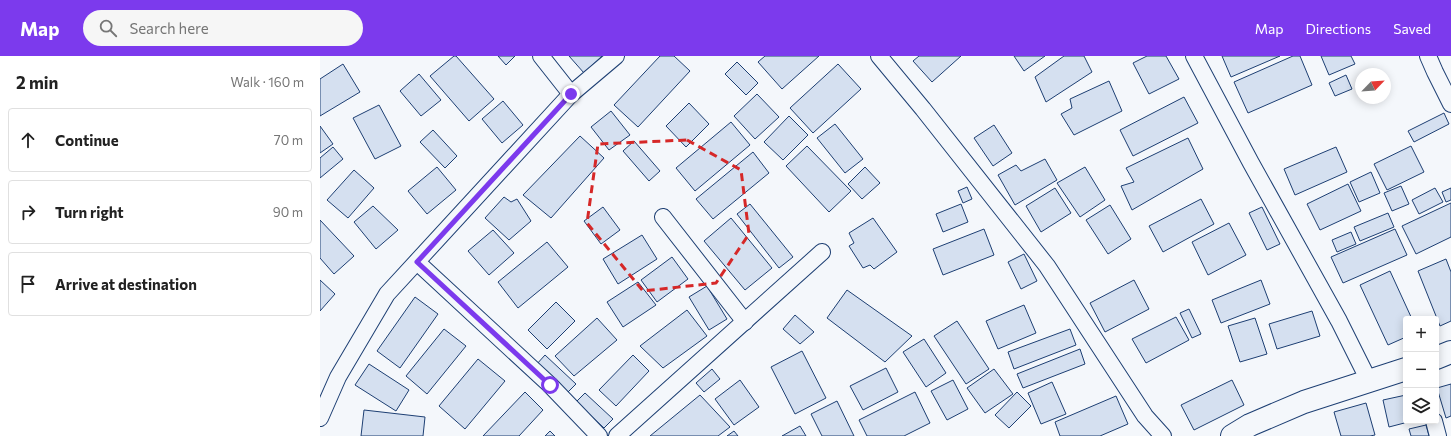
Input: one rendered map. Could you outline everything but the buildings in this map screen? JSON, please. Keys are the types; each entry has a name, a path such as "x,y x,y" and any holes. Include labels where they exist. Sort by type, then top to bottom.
{"street":[{"path":"541,56 571,94"},
{"path":"320,418 338,377 387,294 571,94 616,56"},
{"path":"879,56 923,109 1047,266 1145,416 1162,436"},
{"path":"1194,56 1251,163 1339,321 1369,381"},
{"path":"1428,56 1434,72 1451,104"},
{"path":"663,217 745,322"},
{"path":"617,436 822,252"},
{"path":"417,262 550,385 599,436"},
{"path":"1439,357 1451,352"},
{"path":"1232,436 1250,425 1304,402 1403,370"},
{"path":"1435,424 1438,436"}],"highlighted area":[{"path":"687,140 741,170 749,234 716,283 643,291 587,223 598,144"}],"route":[{"path":"550,385 417,262 571,94"}]}
